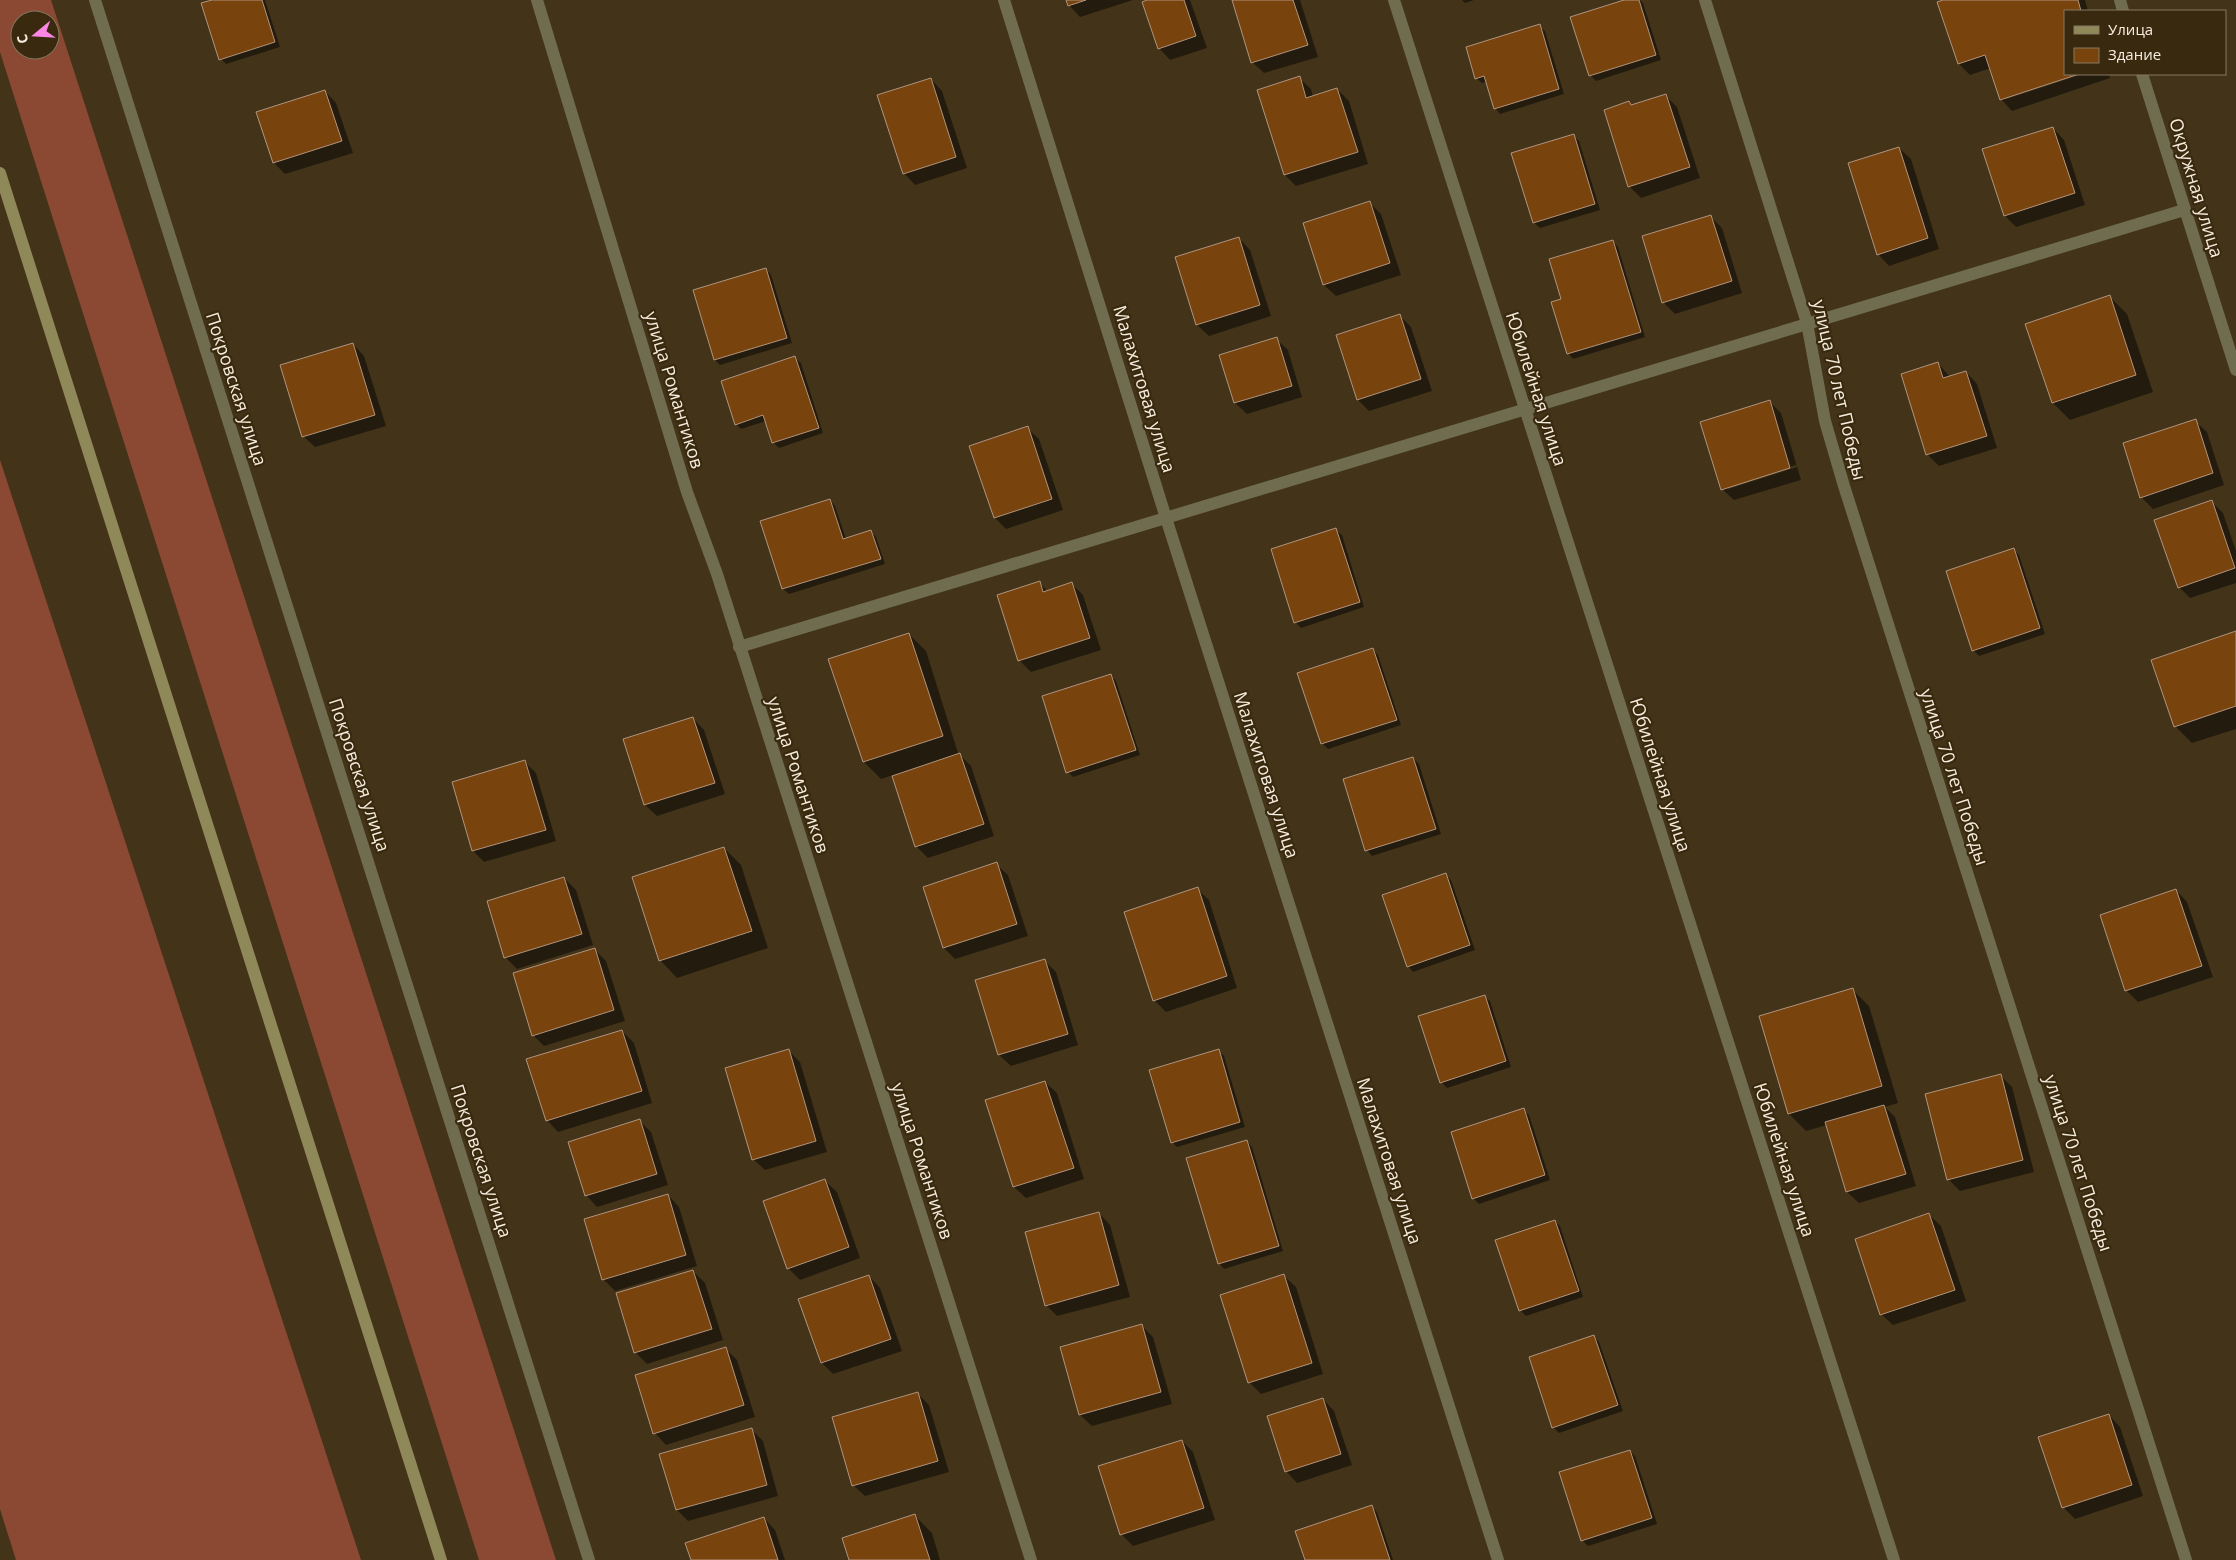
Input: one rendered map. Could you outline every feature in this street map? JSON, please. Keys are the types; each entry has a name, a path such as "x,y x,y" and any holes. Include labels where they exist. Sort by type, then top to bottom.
{"main road":[{"path":"0,173 441,1560"}],"street":[{"name":"Покровская улица","path":"95,0 589,1560"},
{"name":"улица Романтиков","path":"537,0 687,492 717,574 1031,1560"},
{"name":"Малахитовая улица","path":"1004,0 1166,518 1498,1560"},
{"name":"Юбилейная улица","path":"1394,0 1894,1560"},
{"name":"улица 70 лет Победы","path":"1705,0 1807,323 1825,421 1844,486 2186,1560"},
{"name":"Окружная улица","path":"2142,75 2236,370"},
{"path":"739,647 2184,210"}],"shaded area":[{"path":"0,0 51,0 54,10 10,10 10,60 60,60 60,28 556,1560 479,1560 0,52"},
{"path":"0,460 361,1560 16,1560 0,1509"}],"building":[{"path":"212,0 262,0 275,42 219,60 201,3"},
{"path":"1066,0 1086,0 1068,6"},
{"path":"1147,0 1184,0 1196,36 1158,49 1142,2"},
{"path":"1232,0 1293,0 1308,45 1251,63"},
{"path":"1624,0 1639,0 1656,55 1589,76 1570,17"},
{"path":"1943,0 2078,0 2081,10 2064,10 2064,75 2076,75 2000,100 1985,55 1958,64 1937,2"},
{"path":"1540,24 1559,89 1494,109 1484,76 1475,79 1466,47"},
{"path":"1300,76 1306,98 1337,88 1358,152 1284,175 1257,90"},
{"path":"931,78 956,157 903,174 877,95"},
{"path":"325,90 342,141 273,163 256,112"},
{"path":"1666,94 1690,167 1628,187 1604,110 1629,101 1631,105"},
{"path":"2053,127 2075,193 2004,216 1982,149"},
{"path":"1574,134 1595,204 1533,223 1511,153"},
{"path":"1899,147 1928,238 1877,255 1848,163"},
{"path":"1370,201 1390,263 1323,285 1303,223"},
{"path":"1711,215 1732,281 1662,303 1642,236"},
{"path":"1239,237 1260,305 1196,325 1175,257"},
{"path":"1613,240 1641,332 1567,354 1551,302 1561,299 1549,259"},
{"path":"766,268 787,338 714,360 693,290"},
{"path":"2110,295 2136,375 2052,403 2025,324"},
{"path":"1400,314 1421,379 1357,400 1336,335"},
{"path":"1277,337 1292,386 1234,403 1219,355"},
{"path":"353,343 375,415 302,437 280,365"},
{"path":"795,356 819,428 772,443 763,415 735,425 721,381"},
{"path":"1938,362 1943,378 1966,371 1987,436 1926,455 1901,374"},
{"path":"1770,400 1790,468 1721,490 1700,422"},
{"path":"2196,419 2213,473 2140,498 2123,443"},
{"path":"1028,426 1052,499 994,518 969,446"},
{"path":"830,499 843,539 871,530 881,559 782,589 760,521"},
{"path":"2212,500 2235,568 2178,588 2154,520"},
{"path":"1336,528 1360,602 1294,623 1271,549"},
{"path":"2014,548 2040,628 1972,651 1946,571"},
{"path":"1040,581 1043,592 1072,582 1090,638 1018,661 997,595"},
{"path":"2236,631 2236,706 2174,727 2151,660"},
{"path":"909,633 943,736 863,762 828,659"},
{"path":"1373,648 1397,720 1321,744 1297,673"},
{"path":"1111,674 1136,750 1066,773 1042,696"},
{"path":"693,717 715,783 644,805 623,739"},
{"path":"960,753 984,824 915,847 892,776"},
{"path":"1413,757 1436,829 1365,851 1343,779"},
{"path":"525,760 546,830 472,851 452,782"},
{"path":"724,847 752,931 659,961 632,877"},
{"path":"997,862 1017,924 943,948 923,887"},
{"path":"1446,873 1470,945 1407,967 1382,895"},
{"path":"564,877 582,934 504,958 487,901"},
{"path":"1198,887 1227,976 1153,1001 1124,912"},
{"path":"2176,889 2202,966 2125,991 2100,915"},
{"path":"595,948 614,1010 532,1036 513,973"},
{"path":"1045,959 1068,1034 998,1055 975,980"},
{"path":"1853,988 1882,1086 1788,1114 1759,1016"},
{"path":"1485,995 1506,1061 1440,1083 1418,1016"},
{"path":"622,1030 642,1091 546,1121 526,1059"},
{"path":"789,1049 816,1141 752,1160 725,1068"},
{"path":"1219,1049 1240,1122 1171,1143 1149,1070"},
{"path":"2001,1074 2023,1160 1947,1180 1925,1094"},
{"path":"1045,1081 1074,1168 1013,1187 985,1100"},
{"path":"1884,1105 1906,1174 1846,1192 1825,1122"},
{"path":"1524,1108 1545,1175 1472,1199 1451,1132"},
{"path":"640,1119 657,1174 585,1196 568,1142"},
{"path":"1247,1140 1279,1246 1218,1264 1186,1158"},
{"path":"825,1179 849,1247 787,1269 763,1201"},
{"path":"668,1194 686,1255 602,1280 584,1219"},
{"path":"1099,1212 1119,1285 1045,1306 1025,1232"},
{"path":"1929,1213 1955,1290 1880,1315 1855,1239"},
{"path":"1555,1220 1579,1291 1519,1311 1495,1240"},
{"path":"693,1270 712,1329 634,1353 616,1293"},
{"path":"1284,1274 1312,1363 1248,1383 1220,1295"},
{"path":"869,1275 891,1339 821,1363 798,1299"},
{"path":"1142,1324 1161,1392 1079,1415 1060,1347"},
{"path":"1594,1335 1618,1405 1552,1428 1529,1357"},
{"path":"726,1347 744,1405 653,1434 635,1375"},
{"path":"918,1392 938,1461 852,1486 832,1417"},
{"path":"1323,1398 1341,1454 1285,1472 1267,1416"},
{"path":"2109,1414 2132,1485 2062,1508 2038,1437"},
{"path":"752,1428 767,1485 676,1510 659,1454"},
{"path":"1182,1440 1204,1508 1120,1535 1098,1466"},
{"path":"1630,1450 1652,1518 1581,1541 1559,1472"},
{"path":"1372,1505 1390,1560 1305,1560 1295,1531"},
{"path":"915,1514 930,1560 849,1560 842,1538"},
{"path":"764,1517 778,1560 691,1560 685,1543"}]}
